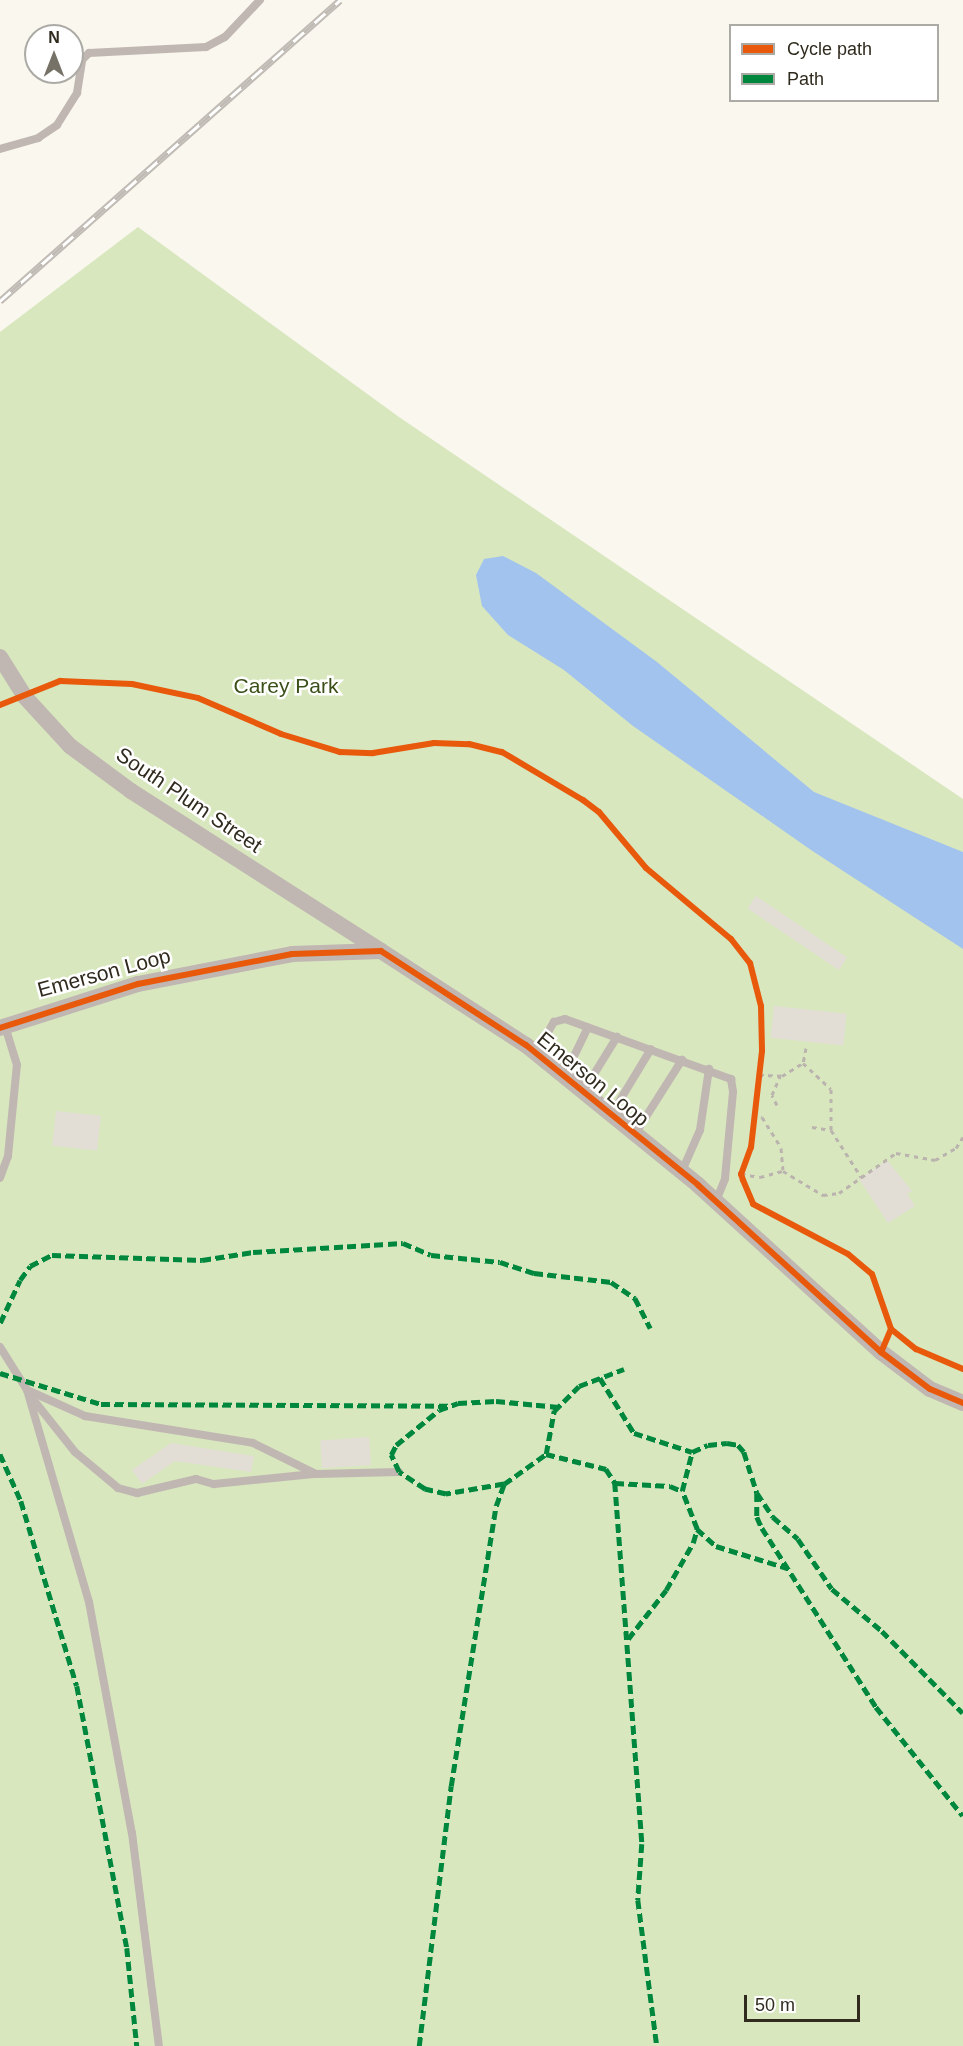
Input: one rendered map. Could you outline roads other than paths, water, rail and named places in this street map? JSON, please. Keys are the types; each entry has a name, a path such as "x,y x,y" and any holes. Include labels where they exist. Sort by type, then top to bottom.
{"street":[{"name":"South Plum Street","path":"0,657 25,697 70,746 131,791 381,951"},
{"name":"Emerson Loop","path":"2,1027 138,984 292,954 381,951 536,1054 716,1201 895,1364 930,1389 963,1403"}],"lane":[{"path":"0,149 38,138 57,125 77,93 81,60 89,54 206,47 225,37 260,0"},
{"path":"536,1054 559,1019 727,1076 734,1092 725,1179 716,1201"},
{"path":"0,1178 8,1156 17,1065 2,1027"},
{"path":"564,1077 588,1027"},
{"path":"583,1092 617,1037"},
{"path":"611,1115 651,1049"},
{"path":"635,1134 682,1060"},
{"path":"682,1172 700,1130 709,1069"},
{"path":"0,1347 27,1390 75,1452 118,1488 137,1493 196,1479 223,1484 316,1474 399,1472"},
{"path":"27,1390 85,1416 253,1443 316,1474"},
{"path":"27,1390 89,1602 132,1833 159,2046"}],"water":[{"path":"503,556 536,573 657,662 814,792 963,852 963,949 811,850 633,726 564,670 508,635 482,606 476,575 484,559"}],"railway":[{"path":"0,301 340,0"}],"park label":[{"name":"Carey Park","path":"286,686"}]}
